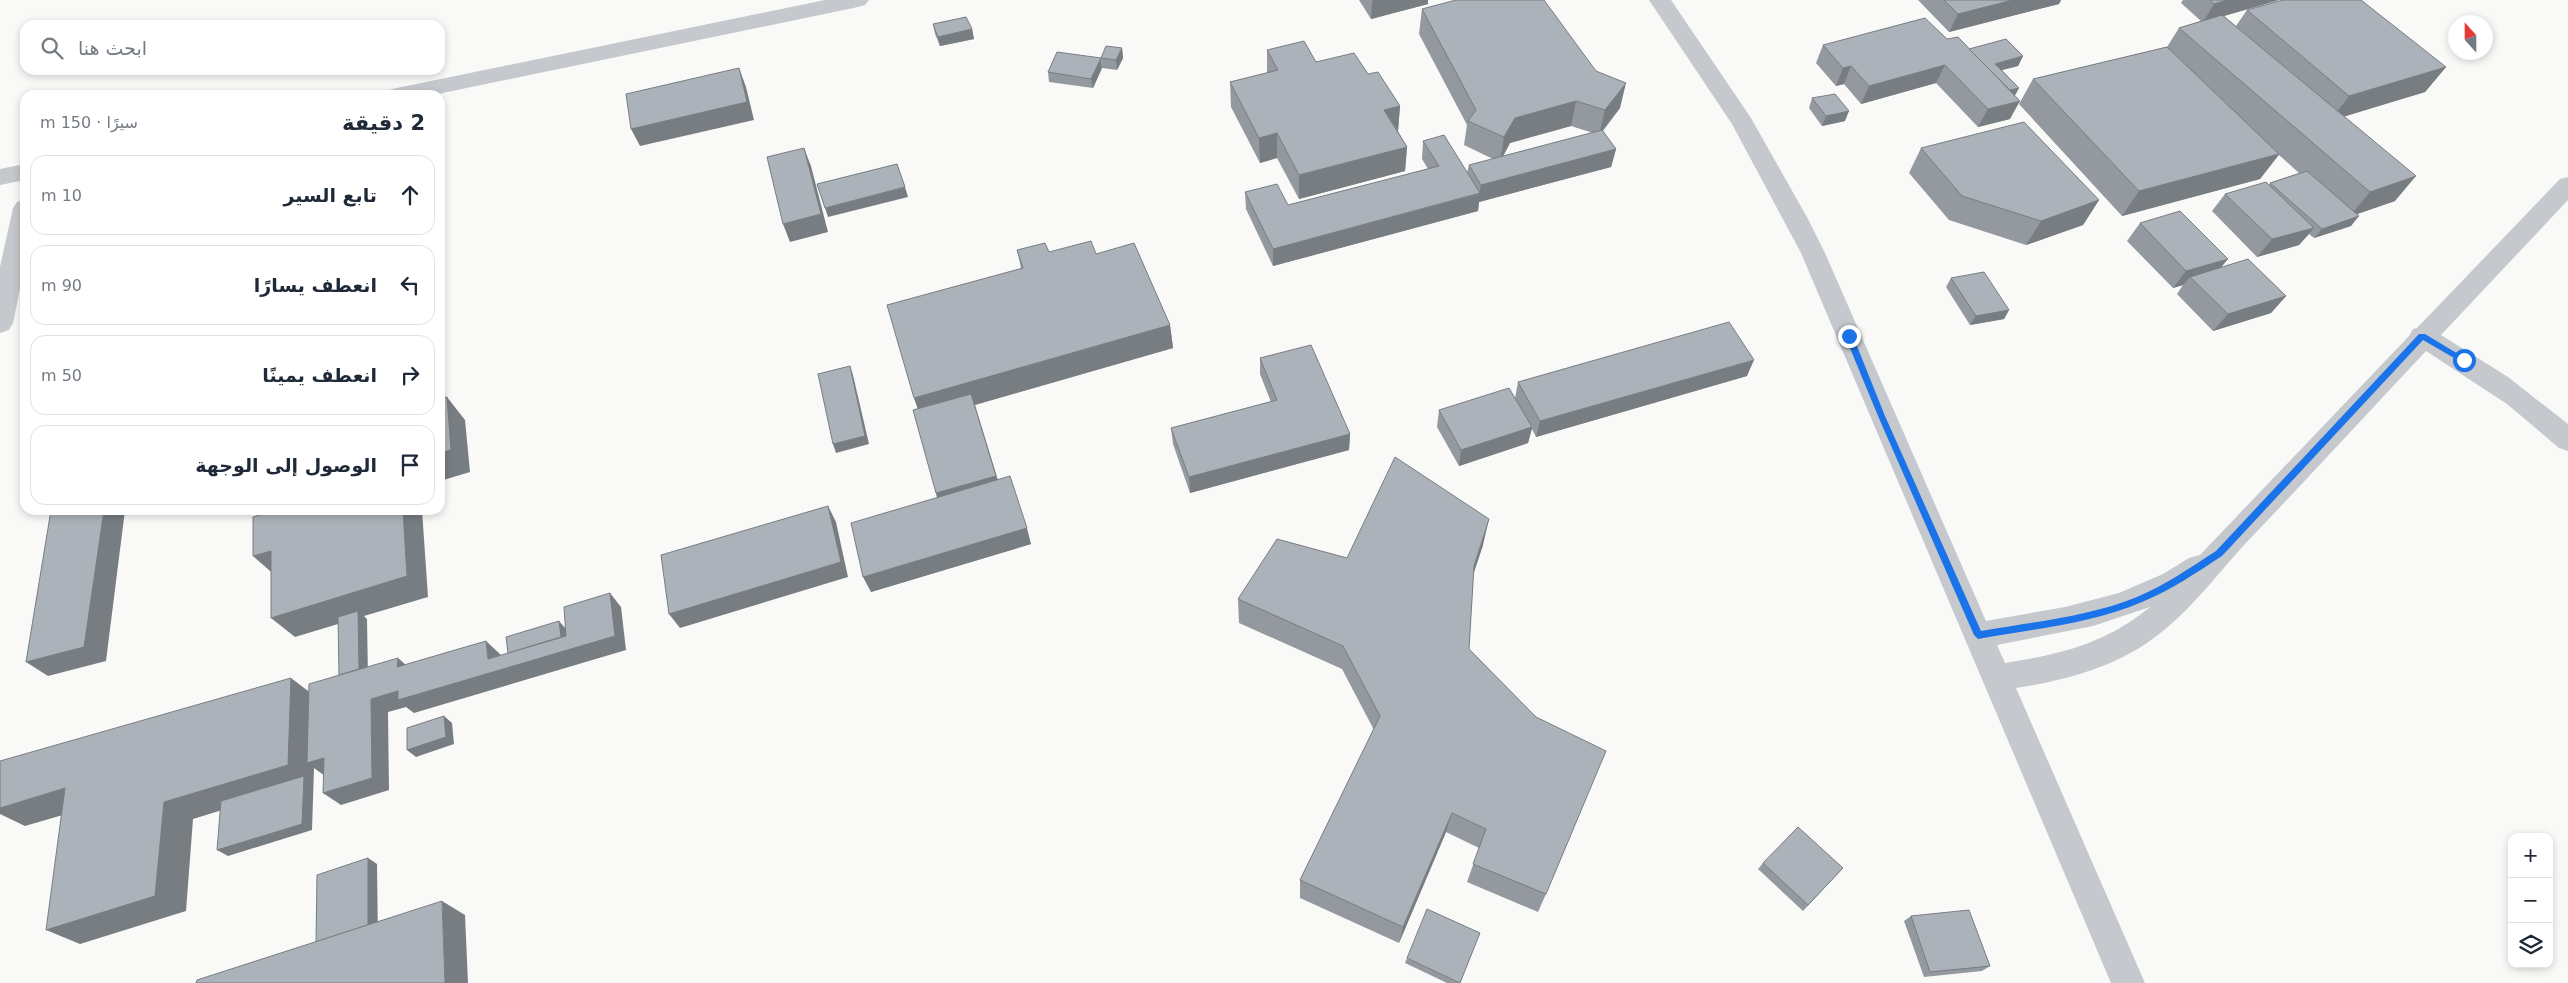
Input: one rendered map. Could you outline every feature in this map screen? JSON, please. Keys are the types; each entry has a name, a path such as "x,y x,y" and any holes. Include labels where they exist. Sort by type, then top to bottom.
{"street":[{"path":"421,90 858,0"},
{"path":"1660,0 1695,46 1736,109 1776,178 1813,253 2128,983"},
{"path":"0,177 20,173"},
{"path":"1997,678 2069,665 2117,645 2159,619 2192,588 2219,554 2422,336 2568,185"},
{"path":"0,323 20,231"},
{"path":"2422,336 2464,360 2502,386 2568,440"},
{"path":"1978,635 2091,615 2139,600 2182,578 2219,554"}],"building":[{"path":"1456,0 1544,0 1596,71 1626,83 1605,110 1576,101 1515,118 1504,137 1468,121 1476,110 1422,9"},
{"path":"1944,0 2013,0 1958,14"},
{"path":"2210,0 2228,0 2214,4"},
{"path":"2283,0 2361,0 2446,67 2349,96 2247,10"},
{"path":"2222,15 2416,176 2370,192 2179,28"},
{"path":"966,17 972,29 938,37 933,24"},
{"path":"1925,18 1947,39 1958,37 2020,101 1988,109 1945,65 1869,86 1851,66 1843,68 1823,45"},
{"path":"2006,39 2023,56 1995,64 2019,88 2010,90 1969,49"},
{"path":"1304,41 1316,62 1354,53 1368,74 1378,72 1400,106 1384,110 1407,147 1299,175 1277,133 1259,138 1230,82 1278,70 1267,50"},
{"path":"1106,46 1122,48 1116,60 1101,58"},
{"path":"2167,47 2279,154 2139,191 2033,79"},
{"path":"1057,52 1101,58 1091,79 1048,72"},
{"path":"739,68 747,102 631,129 626,94"},
{"path":"1835,94 1849,111 1826,116 1812,98"},
{"path":"2024,122 2099,200 2041,221 1962,196 1921,148"},
{"path":"1602,130 1616,149 1481,185 1469,165"},
{"path":"1444,135 1480,193 1273,249 1245,192 1277,184 1288,205 1439,166 1423,141"},
{"path":"804,148 821,214 783,224 767,157"},
{"path":"897,164 905,187 825,208 817,184"},
{"path":"2307,171 2359,216 2322,229 2270,183"},
{"path":"2266,182 2314,228 2272,239 2225,194"},
{"path":"2180,211 2228,259 2186,271 2140,223"},
{"path":"1091,241 1096,254 1134,243 1170,325 914,398 887,305 1023,268 1017,250 1045,243 1049,252"},
{"path":"2248,259 2286,296 2228,314 2190,277"},
{"path":"1984,272 2009,310 1976,316 1951,278"},
{"path":"1729,322 1754,360 1540,421 1518,382"},
{"path":"1311,345 1350,434 1189,477 1171,428 1277,400 1260,358"},
{"path":"850,366 865,436 833,444 818,374"},
{"path":"1509,388 1532,427 1461,450 1439,410"},
{"path":"971,394 996,476 936,493 913,410"},
{"path":"447,397 451,450 445,452 445,398"},
{"path":"1395,457 1489,519 1474,566 1469,649 1536,717 1606,751 1546,894 1473,864 1486,829 1452,813 1403,927 1300,880 1380,716 1343,646 1238,599 1277,539 1347,558"},
{"path":"1010,476 1027,528 863,577 851,523"},
{"path":"828,506 841,562 669,614 661,555"},
{"path":"50,515 103,515 84,647 26,662"},
{"path":"260,515 403,515 407,576 271,618 271,551 253,556 253,517"},
{"path":"610,593 615,636 398,700 398,691 371,699 372,778 323,793 324,758 307,763 309,684 398,658 397,667 486,641 488,659 566,636 564,607"},
{"path":"358,611 359,669 339,675 338,617"},
{"path":"559,621 561,637 508,653 506,637"},
{"path":"291,678 288,765 164,802 155,896 46,930 65,788 0,808 0,761"},
{"path":"444,716 446,737 407,750 407,728"},
{"path":"304,776 302,824 217,850 221,801"},
{"path":"1798,827 1843,868 1808,905 1763,863"},
{"path":"368,858 368,925 316,942 317,875"},
{"path":"442,901 445,983 196,983 197,980"},
{"path":"1427,909 1480,933 1460,983 1407,958"},
{"path":"1969,910 1990,966 1930,972 1911,916"}],"route":[{"path":"1849,336 1978,635 2038,626 2091,615 2139,600 2182,578 2219,554 2422,336 2464,360"}]}
